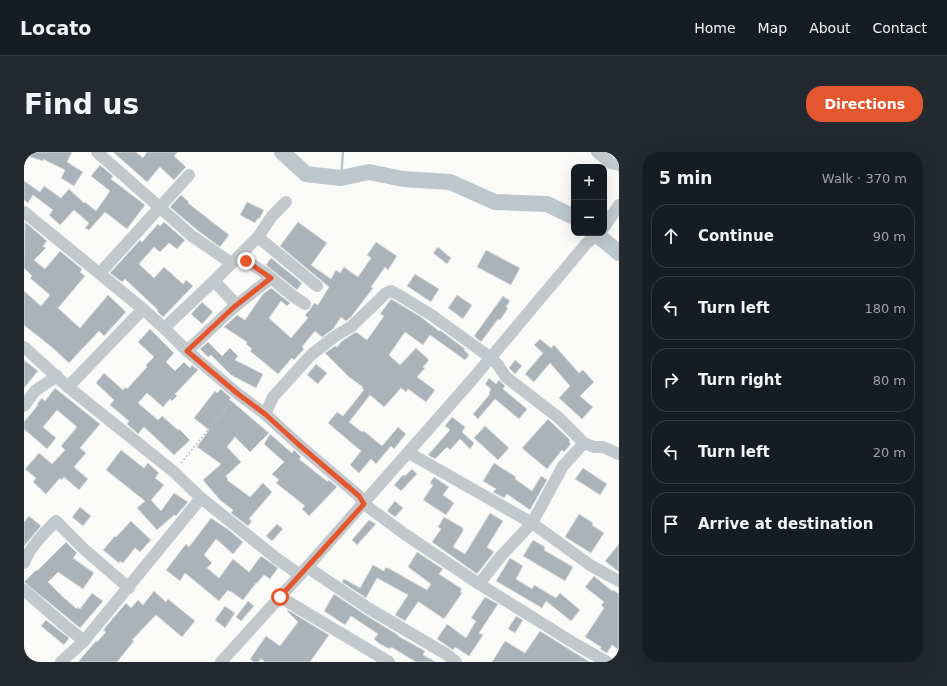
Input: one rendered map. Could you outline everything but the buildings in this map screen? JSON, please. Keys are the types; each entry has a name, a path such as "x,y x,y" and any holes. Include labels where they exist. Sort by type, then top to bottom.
{"street":[{"path":"97,152 160,206 192,236 271,278 305,304"},
{"path":"597,152 611,163 619,165"},
{"path":"100,273 189,175"},
{"path":"164,328 258,237 272,216 286,202"},
{"path":"607,223 619,205"},
{"path":"24,212 143,309 187,351 238,394 265,414 359,496 364,504 406,535 479,584 607,662"},
{"path":"221,662 364,504 491,358 586,244 595,236"},
{"path":"258,237 318,286"},
{"path":"187,351 234,307 271,278"},
{"path":"214,281 232,300 234,307"},
{"path":"265,414 273,397 311,355 334,337 352,326 386,293 391,291 433,316 491,358 506,377 559,418 584,443 594,447 603,447 619,454"},
{"path":"68,387 143,309"},
{"path":"24,347 68,387 174,472 201,498 276,558 304,571 439,650 456,662"},
{"path":"24,406 35,392 56,376"},
{"path":"479,584 501,556 532,523 564,466 584,443"},
{"path":"409,452 532,523 590,565 619,580"},
{"path":"65,661 129,588 201,498"},
{"path":"24,563 44,533 56,521 85,550 129,588"},
{"path":"24,590 84,641"},
{"path":"280,597 389,662"}],"path":[{"path":"174,472 238,394"}],"waterway":[{"path":"282,152 306,174 341,178 369,172 403,179 450,182 495,202 547,204 571,216"},
{"path":"341,178 343,152"},
{"path":"599,236 619,253"}],"route":[{"path":"246,261 271,278 234,307 187,351 238,394 265,414 359,496 364,504 280,597"}]}
